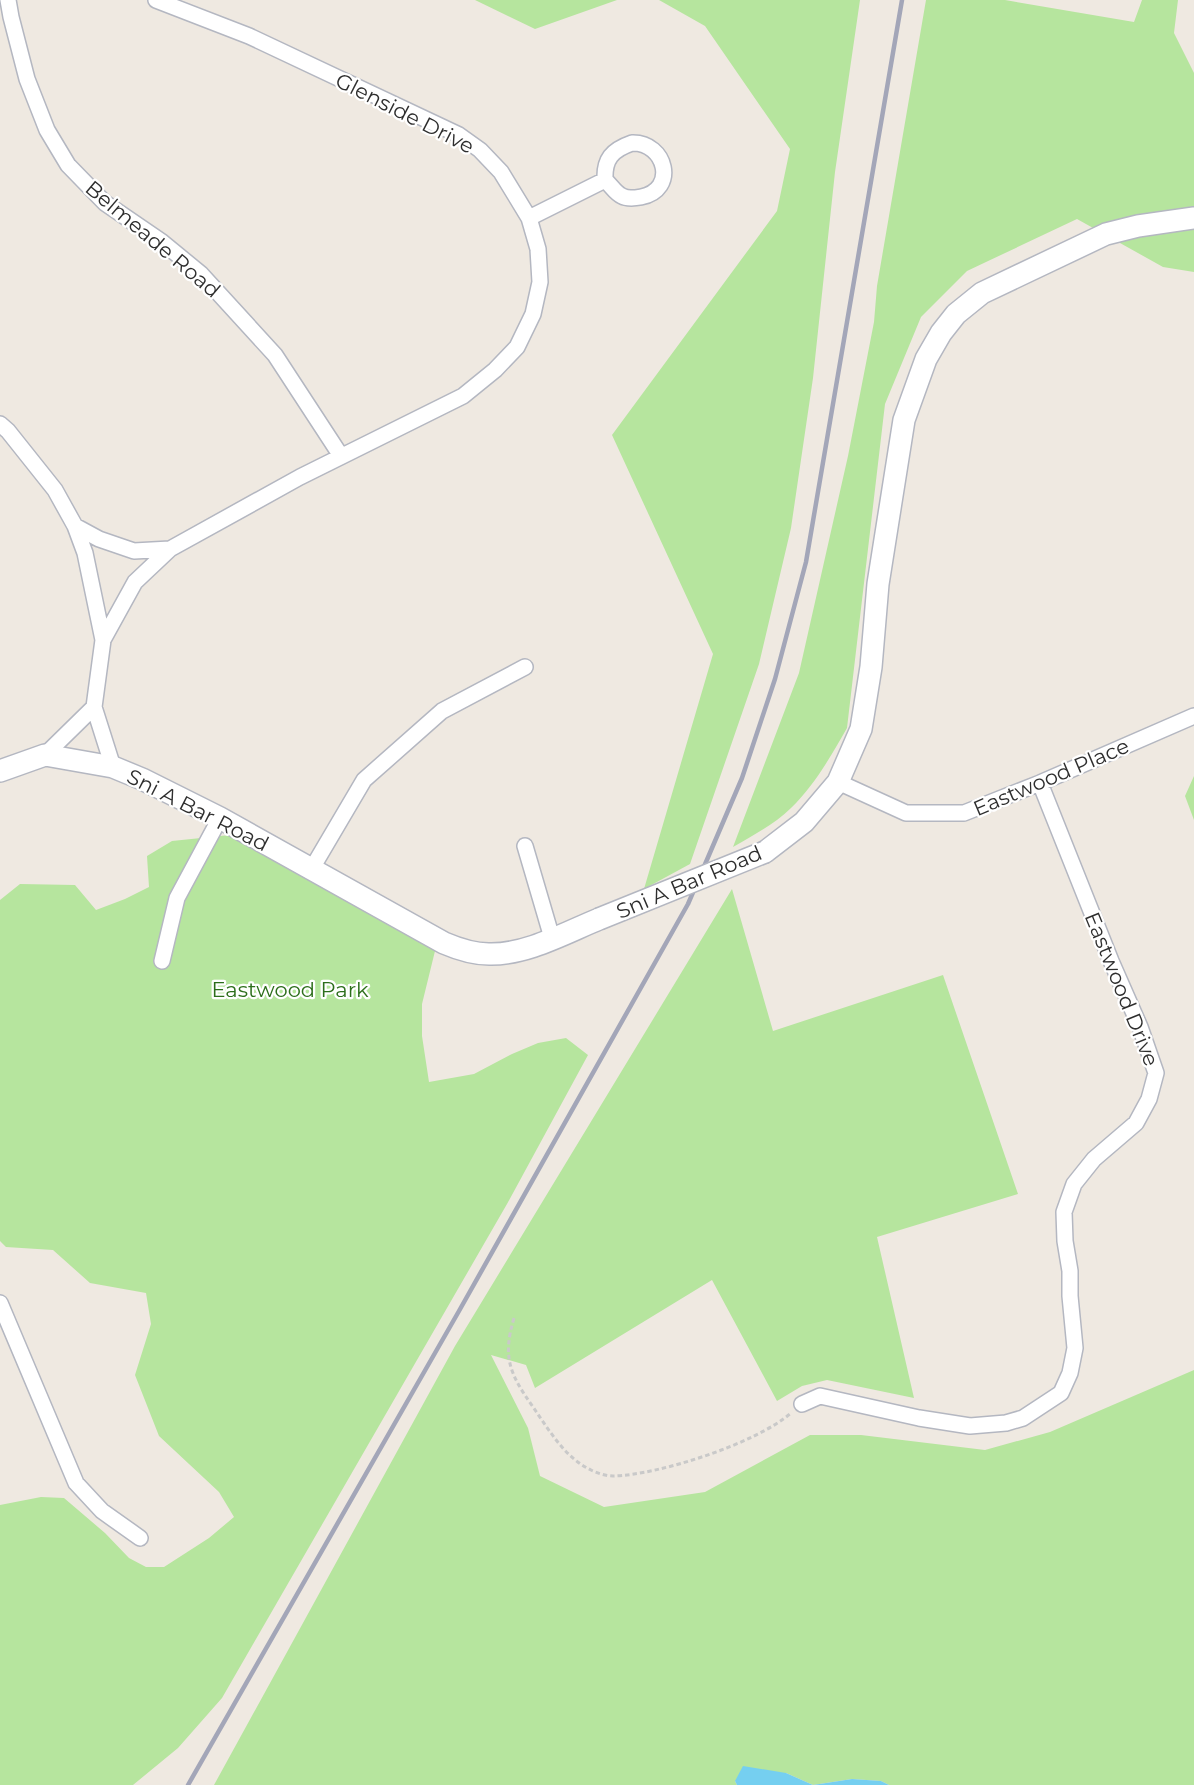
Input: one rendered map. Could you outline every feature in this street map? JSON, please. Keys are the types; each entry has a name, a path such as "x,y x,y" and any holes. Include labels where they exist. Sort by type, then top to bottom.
{"street":[{"name":"Belmeade Road","path":"8,0 27,79 47,130 68,165 105,203 162,242 201,274 275,355 341,456"},
{"name":"Glenside Drive","path":"103,640 135,582 170,549 341,456 463,396 495,370 517,347 533,314 540,282 538,249 529,218 501,172 480,150 459,135 249,36 156,0"},
{"path":"529,218 605,180"},
{"name":"Sni A Bar Road","path":"0,771 45,755 113,767 220,818 444,943 465,951 487,955 509,953 552,938 765,852 804,822 838,782 861,729 871,667 878,584 904,420 926,359 941,333 956,314 982,293 1056,257 1117,231 1194,218"},
{"path":"0,424 9,431 55,490 75,526 85,553 103,640 94,707 113,767"},
{"name":"Glenside Drive","path":"75,526 134,551 170,549"},
{"path":"311,870 364,780 442,711 525,667"},
{"path":"45,755 94,707"},
{"name":"Eastwood Place","path":"838,782 906,813 964,813 1040,783 1194,716"},
{"name":"Eastwood Drive","path":"802,1404 820,1396 919,1418 970,1426 1006,1423 1023,1418 1061,1393 1071,1373 1075,1348 1064,1212 1074,1184 1095,1159 1136,1123 1149,1100 1156,1073 1140,1027 1111,961 1040,783"},
{"path":"162,961 177,898 220,818"},
{"path":"525,846 552,938"},
{"path":"0,1303 76,1483 102,1511 140,1538"}],"path":[{"path":"514,1318 508,1347 509,1364 521,1389 550,1432 574,1460 592,1471 611,1476 657,1469 699,1458 784,1419 802,1404"}],"green space":[{"path":"475,0 617,0 535,29"},
{"path":"659,0 860,0 835,172 813,378 791,528 759,664 690,864 644,889 713,654 612,435 777,211 790,149 705,26"},
{"path":"926,0 1005,0 1134,22 1142,0 1178,0 1174,33 1194,73 1194,272 1163,267 1077,219 967,271 921,317 885,404 847,728 822,770 791,808 778,819 733,847 799,673 848,456 874,322 877,286"},
{"path":"1194,776 1194,820 1185,796"},
{"name":"Eastwood Park","path":"230,835 435,951 422,1004 422,1036 429,1082 474,1074 538,1043 566,1038 588,1055 507,1204 222,1698 178,1748 133,1785 0,1785 0,1505 41,1497 64,1498 105,1533 129,1558 146,1567 164,1567 209,1538 234,1517 219,1492 159,1436 135,1375 151,1324 146,1293 90,1283 53,1250 6,1247 0,1241 0,900 20,884 75,885 96,910 149,887 147,856 172,841"},
{"path":"732,889 773,1031 943,975 1018,1194 877,1237 914,1398 827,1380 802,1386 777,1401 712,1280 535,1388 526,1365 491,1355 528,1428 540,1476 604,1507 705,1492 810,1435 861,1435 985,1450 1050,1432 1194,1370 1194,1785 889,1785 881,1781 852,1779 813,1785 786,1773 735,1781 737,1785 214,1785 455,1346"}],"water":[{"path":"743,1766 786,1773 813,1785 737,1785 735,1781"},
{"path":"852,1779 881,1781 889,1785 813,1785"}],"railway":[{"path":"188,1785 688,904 742,778 775,679 806,562 902,0"}]}
